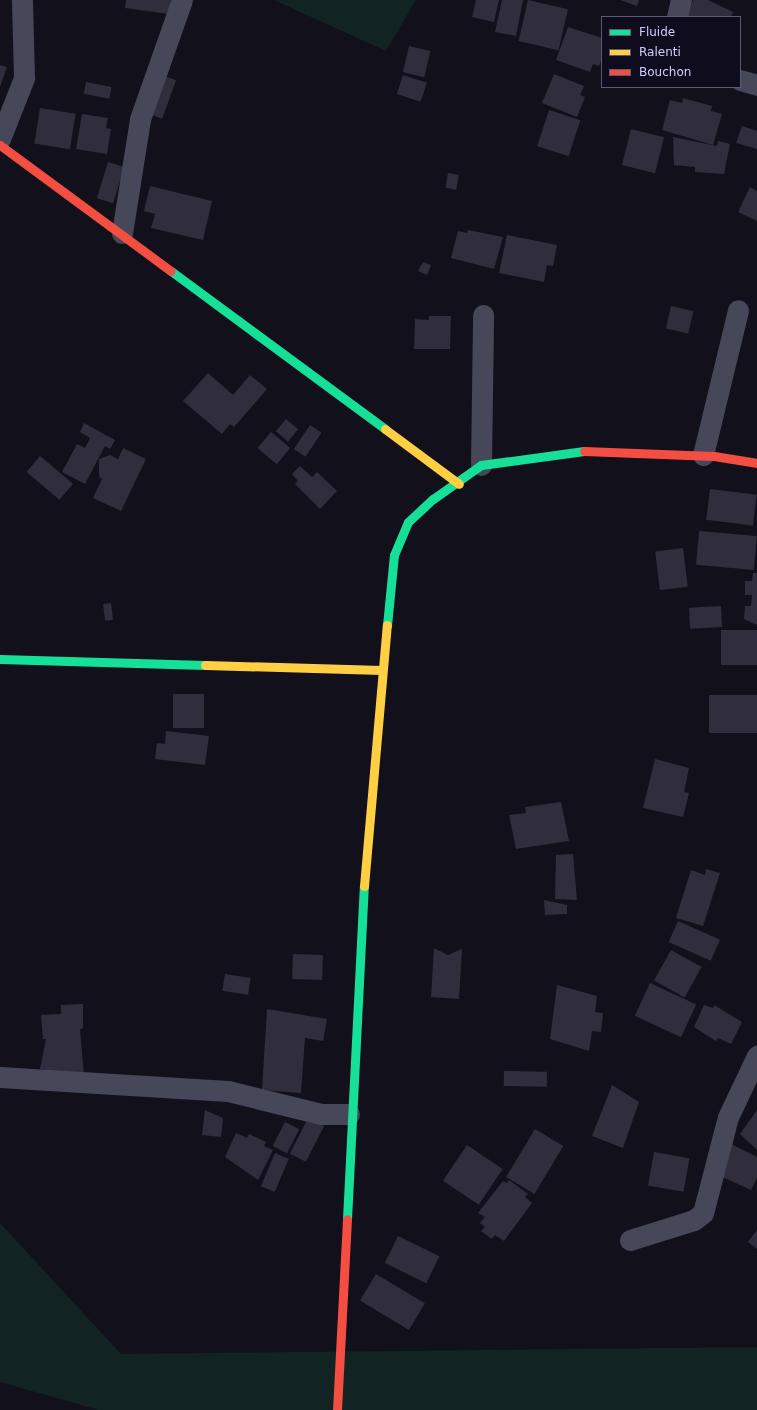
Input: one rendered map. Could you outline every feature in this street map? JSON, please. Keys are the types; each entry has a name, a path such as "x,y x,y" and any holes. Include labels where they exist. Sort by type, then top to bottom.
{"street":[{"path":"0,139 24,78 22,0"},
{"path":"122,233 140,118 182,0"},
{"path":"677,16 681,0"},
{"path":"741,80 757,85"},
{"path":"0,145 122,233 459,484"},
{"path":"703,455 738,310"},
{"path":"481,465 483,315"},
{"path":"337,1410 359,940 382,670 394,555 408,522 433,498 459,484 481,465 587,451 703,455 757,462"},
{"path":"0,659 382,670"},
{"path":"630,1240 694,1220 703,1214 728,1117 757,1056"},
{"path":"0,1077 228,1091 321,1114 350,1114"}],"green space":[{"path":"274,0 416,0 386,51"},
{"path":"0,1223 121,1354 757,1347 757,1410 99,1410 0,1382"}],"building":[{"path":"126,0 171,0 169,14 125,8"},
{"path":"476,0 499,0 494,22 472,17"},
{"path":"502,0 523,0 516,36 495,32"},
{"path":"528,0 568,9 559,50 519,41"},
{"path":"620,0 639,0 637,6"},
{"path":"693,0 708,0 733,12 731,16 687,16"},
{"path":"568,27 601,38 601,60 599,66 593,64 590,72 556,60"},
{"path":"409,46 430,51 424,77 403,72"},
{"path":"0,65 7,67 0,87"},
{"path":"554,74 584,86 580,95 585,97 577,117 542,103"},
{"path":"162,75 176,80 162,119 148,114"},
{"path":"403,75 427,83 421,102 397,94"},
{"path":"86,82 112,87 109,99 84,94"},
{"path":"683,98 712,106 711,111 722,114 713,145 662,130 670,100 682,103"},
{"path":"40,108 76,114 70,149 34,144"},
{"path":"549,110 580,120 569,156 537,146"},
{"path":"82,114 108,118 106,128 111,129 107,154 76,149"},
{"path":"742,126 757,131 757,149 736,143"},
{"path":"631,129 664,137 655,173 622,165"},
{"path":"673,137 717,146 718,141 730,144 724,174 695,172 695,167 674,165"},
{"path":"108,162 124,167 113,203 97,198"},
{"path":"448,173 459,175 456,190 445,188"},
{"path":"150,186 212,201 203,240 151,228 155,214 144,211"},
{"path":"750,187 757,191 757,221 738,212"},
{"path":"468,230 503,237 494,269 451,258 458,231 467,233"},
{"path":"507,235 557,245 553,266 547,265 544,282 499,273"},
{"path":"423,262 431,265 427,275 418,271"},
{"path":"671,306 693,311 688,334 666,328"},
{"path":"429,316 451,316 450,349 414,349 415,319 429,320"},
{"path":"208,373 233,395 250,375 267,389 234,427 230,424 222,434 183,401"},
{"path":"286,419 298,429 288,442 276,431"},
{"path":"84,423 115,440 110,449 105,446 85,484 62,472 77,444 85,448 90,438 80,432"},
{"path":"310,425 322,433 305,457 294,449"},
{"path":"271,432 290,448 277,464 258,448"},
{"path":"123,448 146,459 121,511 93,498 102,479 99,477 99,459 110,455 118,459"},
{"path":"40,456 73,484 59,500 27,472"},
{"path":"300,466 312,477 317,472 337,491 320,509 295,484 298,481 292,474"},
{"path":"710,489 757,495 753,525 706,520"},
{"path":"699,531 757,536 754,570 696,565"},
{"path":"683,548 688,587 660,590 655,551"},
{"path":"753,573 757,573 757,625 744,619 745,606 751,606 752,595 745,595 745,581 752,581"},
{"path":"111,603 113,620 105,621 103,604"},
{"path":"721,606 722,627 690,629 689,608"},
{"path":"721,630 757,630 757,665 721,665"},
{"path":"173,694 204,694 204,728 173,728"},
{"path":"709,695 757,695 757,733 709,733"},
{"path":"166,731 209,736 205,765 155,759 157,743 165,744"},
{"path":"655,759 689,768 684,792 689,793 683,817 643,808"},
{"path":"561,802 569,841 516,849 509,815 526,813 525,807"},
{"path":"573,854 577,900 555,899 556,855"},
{"path":"706,869 720,873 703,926 676,918 691,870 705,875"},
{"path":"544,900 567,905 567,914 545,915"},
{"path":"678,921 720,940 711,961 669,942"},
{"path":"434,948 448,955 462,949 459,999 431,997"},
{"path":"671,950 702,967 685,998 654,981"},
{"path":"293,954 323,955 322,980 292,979"},
{"path":"225,974 251,978 248,995 222,991"},
{"path":"650,983 696,1005 681,1037 635,1016"},
{"path":"557,985 597,996 595,1012 603,1013 601,1032 592,1031 589,1051 550,1039"},
{"path":"83,1004 83,1028 80,1029 84,1075 40,1069 46,1039 43,1039 41,1015 61,1014 61,1005"},
{"path":"704,1005 713,1008 714,1005 742,1022 731,1044 718,1038 716,1041 694,1027"},
{"path":"267,1009 327,1019 323,1041 305,1038 301,1093 262,1090"},
{"path":"504,1071 547,1072 547,1087 504,1086"},
{"path":"612,1085 639,1102 623,1148 592,1136"},
{"path":"205,1110 223,1118 221,1137 202,1135"},
{"path":"757,1110 757,1150 740,1134"},
{"path":"308,1118 324,1126 306,1162 290,1154"},
{"path":"285,1122 299,1129 287,1153 273,1146"},
{"path":"535,1129 563,1146 534,1194 506,1177"},
{"path":"236,1133 247,1138 249,1134 266,1142 264,1146 273,1150 258,1180 225,1157"},
{"path":"731,1144 757,1157 757,1178 751,1190 716,1174"},
{"path":"467,1145 503,1169 479,1205 443,1181"},
{"path":"654,1152 689,1158 684,1192 648,1185"},
{"path":"275,1153 289,1159 275,1192 261,1186"},
{"path":"509,1180 528,1194 525,1197 532,1203 504,1241 495,1235 492,1239 481,1231 485,1227 480,1223 485,1217 478,1213 503,1181 507,1183"},
{"path":"757,1230 757,1249 748,1242"},
{"path":"398,1236 439,1256 426,1283 385,1263"},
{"path":"376,1274 425,1303 409,1330 360,1301"}],"traffic: fast":[{"path":"171,271 385,429"},
{"path":"387,625 394,555 408,522 433,499 481,465 584,451"},
{"path":"0,659 205,665"},
{"path":"347,1219 364,886"}],"traffic: slow":[{"path":"385,429 459,484"},
{"path":"364,886 387,625"},
{"path":"205,665 382,670"}],"traffic: jam":[{"path":"0,145 171,271"},
{"path":"584,451 714,456 757,463"},
{"path":"337,1410 347,1219"}]}
